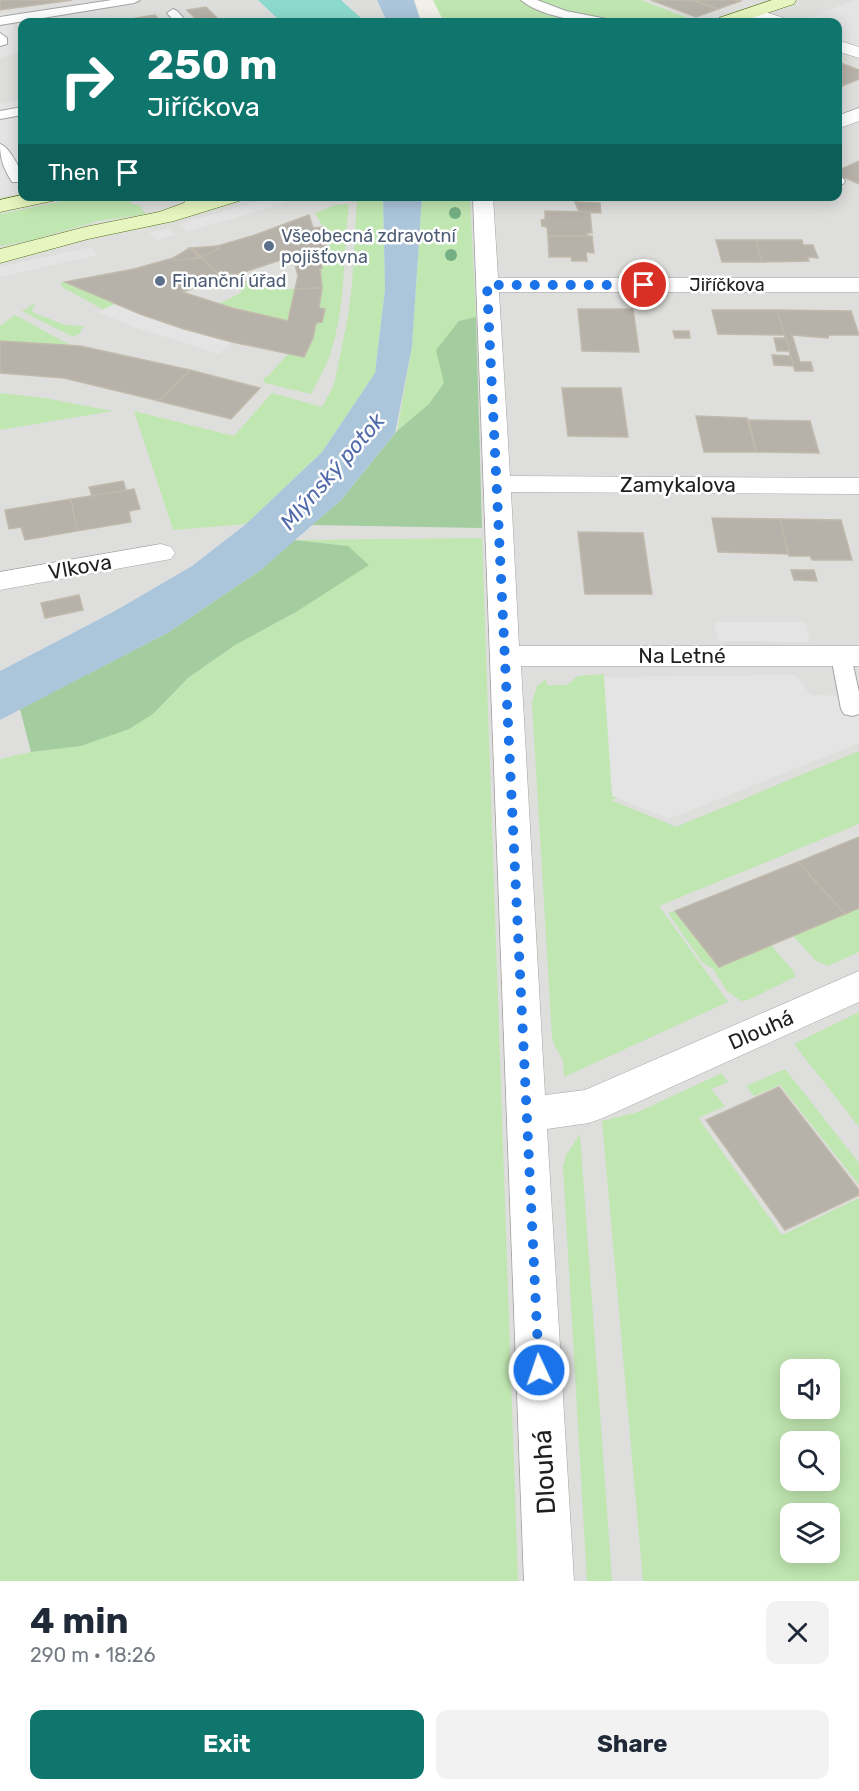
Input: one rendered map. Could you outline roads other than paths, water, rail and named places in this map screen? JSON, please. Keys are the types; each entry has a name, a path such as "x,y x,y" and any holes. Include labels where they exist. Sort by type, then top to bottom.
{"main road":[{"path":"737,18 788,0"},
{"path":"0,206 25,201"},
{"path":"0,256 25,251 87,232 163,218 195,202"}],"street":[{"path":"753,13 767,18"},
{"path":"842,47 859,53"},
{"path":"842,121 859,114"},
{"name":"Dlouhá","path":"483,201 549,1581"},
{"name":"Jiříčkova","path":"487,285 859,285"},
{"name":"Zamykalova","path":"497,484 859,486"},
{"name":"Vlkova","path":"0,581 161,553"},
{"name":"Na Letné","path":"505,656 850,656"},
{"name":"Dlouhá","path":"527,1112 557,1112 589,1106 859,987"}],"lane":[{"path":"19,18 134,0"},
{"path":"527,0 563,14 583,18"},
{"path":"0,21 18,18"},
{"path":"0,37 3,41 0,42"},
{"path":"0,115 18,112"},
{"path":"0,148 18,175"},
{"path":"0,182 18,178"},
{"path":"850,656 852,709"}],"water":[{"path":"377,0 414,0 420,18 385,18"},
{"name":"Mlýnský potok","path":"383,201 422,201 412,346 395,433 341,500 262,569 169,632 0,720 0,671 113,612 192,566 246,524 322,452 375,373 385,289"}],"place":[{"name":"Všeobecná zdravotní pojišťovna","path":"269,246"},
{"name":"Finanční úřad","path":"160,281"}]}
